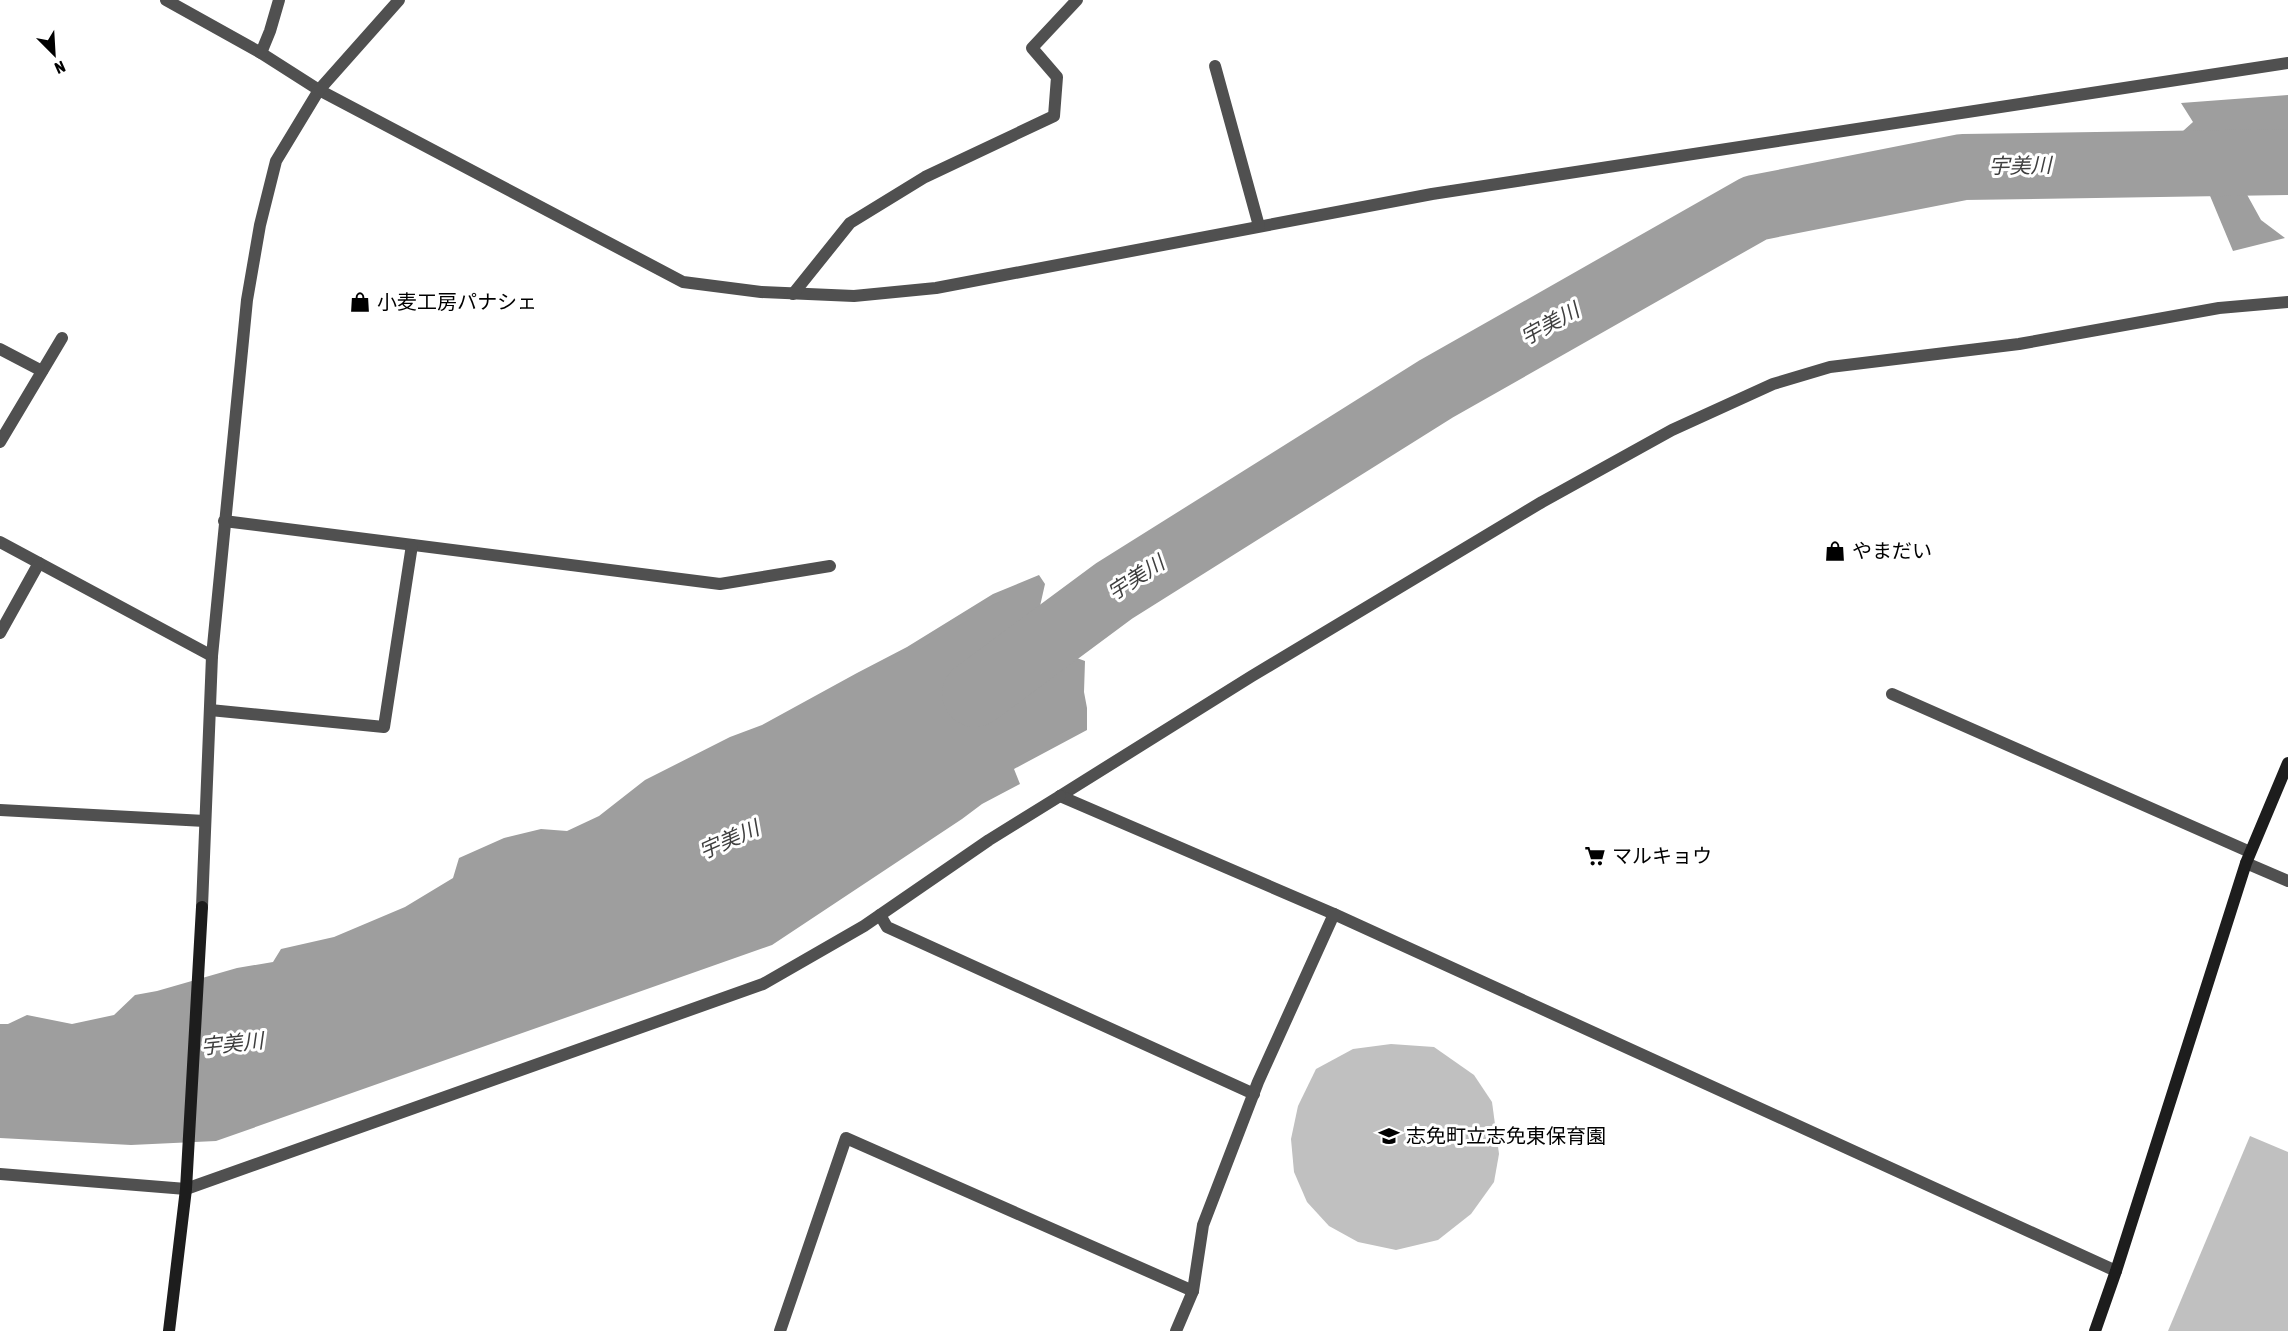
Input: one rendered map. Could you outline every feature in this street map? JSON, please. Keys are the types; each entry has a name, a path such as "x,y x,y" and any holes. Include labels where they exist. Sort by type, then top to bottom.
{"street":[{"path":"166,0 261,53 319,90 683,282 761,292 854,296 936,288 1432,194 2288,63"},
{"path":"261,53 279,0"},
{"path":"169,1331 186,1189 202,907 212,656 247,300 260,225 276,161 319,90 399,0"},
{"path":"794,294 850,223 926,177 1054,116 1057,76 1032,48 1077,0"},
{"path":"1215,66 1259,226"},
{"path":"0,1174 186,1189 763,984 880,915 989,840 1252,676 1542,502 1672,430 1773,384 1830,367 2019,344 2218,308 2288,302"},
{"path":"0,442 62,338"},
{"path":"0,349 42,371"},
{"path":"224,521 720,584 830,566"},
{"path":"0,542 212,656"},
{"path":"210,710 384,727 412,545"},
{"path":"0,633 39,563"},
{"path":"1892,694 2248,858 2288,882"},
{"path":"2095,1331 2248,858 2288,763"},
{"path":"1060,796 1334,914 2116,1271"},
{"path":"0,810 205,821"},
{"path":"1176,1331 1193,1290 1203,1225 1254,1094 1334,914"},
{"path":"880,915 887,927 1254,1094"},
{"path":"780,1331 846,1138 1193,1290"}],"water":[{"path":"2288,95 2288,157 2266,157 2240,182 2261,220 2285,238 2233,251 2183,131 2193,122 2181,103"},
{"path":"1039,575 1045,584 1038,615 1042,630 1055,650 1085,661 1084,692 1087,730 1014,769 1020,784 982,804 772,945 216,1141 131,1145 0,1138 0,1024 8,1024 27,1015 72,1024 114,1015 135,995 237,968 273,962 281,949 334,937 405,907 453,878 459,858 504,838 541,829 567,831 599,816 645,780 730,737 762,725 907,647 993,594"}],"building":[{"path":"1391,1044 1434,1047 1474,1075 1492,1102 1499,1154 1494,1182 1471,1214 1438,1240 1396,1250 1358,1242 1329,1226 1307,1202 1294,1172 1291,1139 1298,1106 1316,1069 1353,1049"},
{"path":"2250,1136 2288,1152 2288,1331 2168,1331"}],"waterway":[{"name":"宇美川","path":"975,694 1114,591 1436,389 1755,208 1963,167 2288,162"}],"place":[{"name":"小麦工房パナシェ","path":"360,302"},
{"name":"やまだい","path":"1835,551"},
{"name":"マルキョウ","path":"1595,856"},
{"name":"志免町立志免東保育園","path":"1389,1136"}]}
